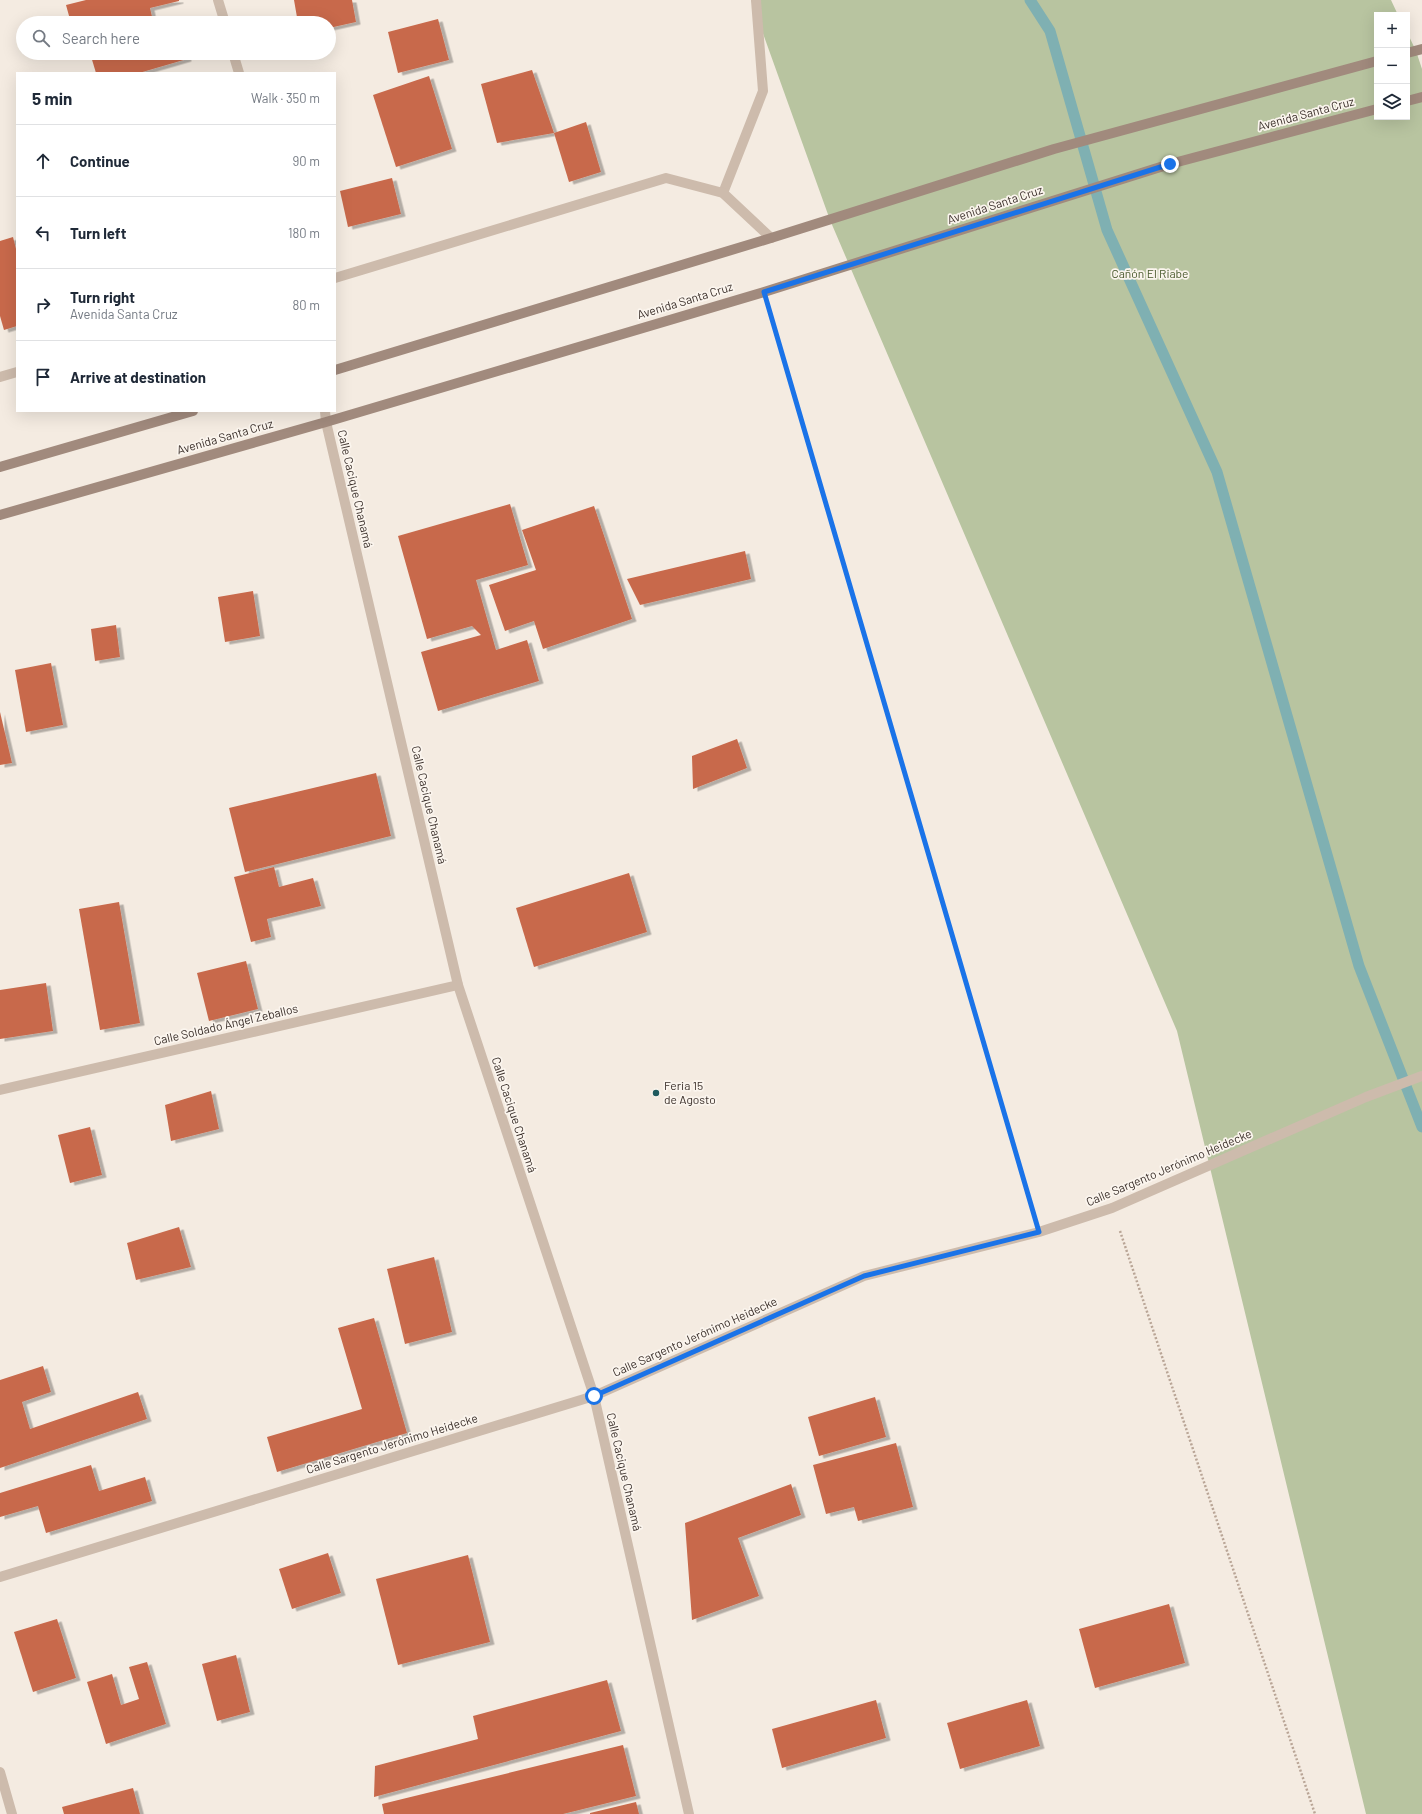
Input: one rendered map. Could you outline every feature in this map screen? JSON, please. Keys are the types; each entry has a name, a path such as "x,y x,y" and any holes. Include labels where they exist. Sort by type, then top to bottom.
{"main road":[{"path":"1410,52 1422,49"},
{"path":"336,370 771,238 1054,149 1374,62"},
{"path":"1410,100 1422,97"},
{"name":"Avenida Santa Cruz","path":"0,515 326,422 764,292 1170,164 1374,110"},
{"path":"0,467 190,412"}],"street":[{"path":"218,0 223,16"},
{"path":"723,194 763,91 756,0"},
{"path":"235,60 239,72"},
{"path":"336,278 666,178 723,194 771,238"},
{"path":"0,378 16,372"},
{"name":"Calle Cacique Chanamá","path":"325,412 326,422 458,985 594,1396 689,1814"},
{"name":"Calle Soldado Ángel Zeballos","path":"0,1090 458,985"},
{"name":"Calle Sargento Jerónimo Heidecke","path":"0,1577 594,1396 864,1276 1039,1232 1112,1208 1366,1097 1422,1076"},
{"path":"0,1772 12,1814"}],"path":[{"path":"764,292 1039,1232"},
{"path":"1112,1208 1315,1814"}],"green space":[{"name":"Cañón El Riabe","path":"751,0 1391,0 1397,12 1374,12 1374,120 1410,120 1410,38 1416,51 1422,69 1422,1814 1366,1814 1177,1031 830,220"}],"building":[{"path":"86,0 179,0 150,8 152,16 69,16 66,5"},
{"path":"294,0 352,0 356,22 336,26 336,16 297,16"},
{"path":"438,19 449,60 398,73 388,32"},
{"path":"92,60 184,60 142,72 96,72"},
{"path":"532,70 554,133 497,143 481,84"},
{"path":"429,76 452,149 396,167 373,95"},
{"path":"586,122 601,172 569,182 554,133"},
{"path":"392,178 401,214 348,227 340,191"},
{"path":"13,237 16,249 16,326 4,330 0,316 0,241"},
{"path":"510,504 528,565 476,580 496,650 527,640 539,681 438,711 421,652 481,635 472,626 427,639 398,536"},
{"path":"594,506 632,619 543,649 534,621 505,631 489,585 536,570 522,530"},
{"path":"745,551 751,579 640,605 627,579"},
{"path":"253,591 260,636 225,642 218,597"},
{"path":"116,625 120,657 95,661 91,629"},
{"path":"51,663 63,725 26,732 15,670"},
{"path":"0,712 12,763 0,765"},
{"path":"737,739 747,768 693,789 692,756"},
{"path":"376,773 391,836 245,872 229,808"},
{"path":"274,867 279,887 313,878 321,906 267,919 271,937 251,942 234,877"},
{"path":"629,873 647,932 534,967 516,908"},
{"path":"119,902 140,1023 100,1030 79,909"},
{"path":"246,961 258,1009 209,1021 197,973"},
{"path":"46,983 53,1031 0,1039 0,990"},
{"path":"211,1091 219,1129 171,1141 165,1105"},
{"path":"90,1127 102,1175 70,1183 58,1135"},
{"path":"179,1227 191,1267 136,1280 127,1243"},
{"path":"434,1257 452,1332 405,1344 387,1269"},
{"path":"374,1318 407,1433 277,1472 267,1437 362,1409 338,1328"},
{"path":"43,1366 51,1392 22,1402 30,1429 138,1392 147,1419 0,1468 0,1380"},
{"path":"875,1397 886,1437 819,1456 808,1417"},
{"path":"896,1443 913,1507 858,1521 854,1507 826,1514 813,1465"},
{"path":"91,1465 99,1491 145,1477 152,1501 46,1533 38,1506 0,1517 0,1493"},
{"path":"791,1484 801,1515 738,1538 759,1596 692,1620 685,1523"},
{"path":"328,1553 341,1593 292,1609 279,1569"},
{"path":"468,1555 490,1642 398,1665 376,1579"},
{"path":"1169,1604 1185,1663 1095,1688 1079,1629"},
{"path":"57,1619 76,1678 33,1692 14,1632"},
{"path":"236,1655 250,1712 217,1721 202,1664"},
{"path":"147,1662 166,1724 106,1744 87,1682 112,1674 121,1705 139,1699 129,1667"},
{"path":"607,1680 621,1731 374,1797 375,1766 478,1739 473,1716"},
{"path":"876,1700 886,1738 782,1768 772,1729"},
{"path":"1027,1700 1040,1746 960,1769 947,1723"},
{"path":"623,1745 636,1796 563,1814 384,1814 382,1804"},
{"path":"133,1788 140,1814 64,1814 62,1807"},
{"path":"636,1802 639,1814 590,1814 590,1813"}],"waterway":[{"path":"1030,0 1050,31 1107,230 1217,472 1359,966 1422,1127"}],"place":[{"name":"Feria 15 de Agosto","path":"656,1093"}],"route":[{"path":"594,1396 864,1276 1039,1232 764,292 1170,164"}]}
